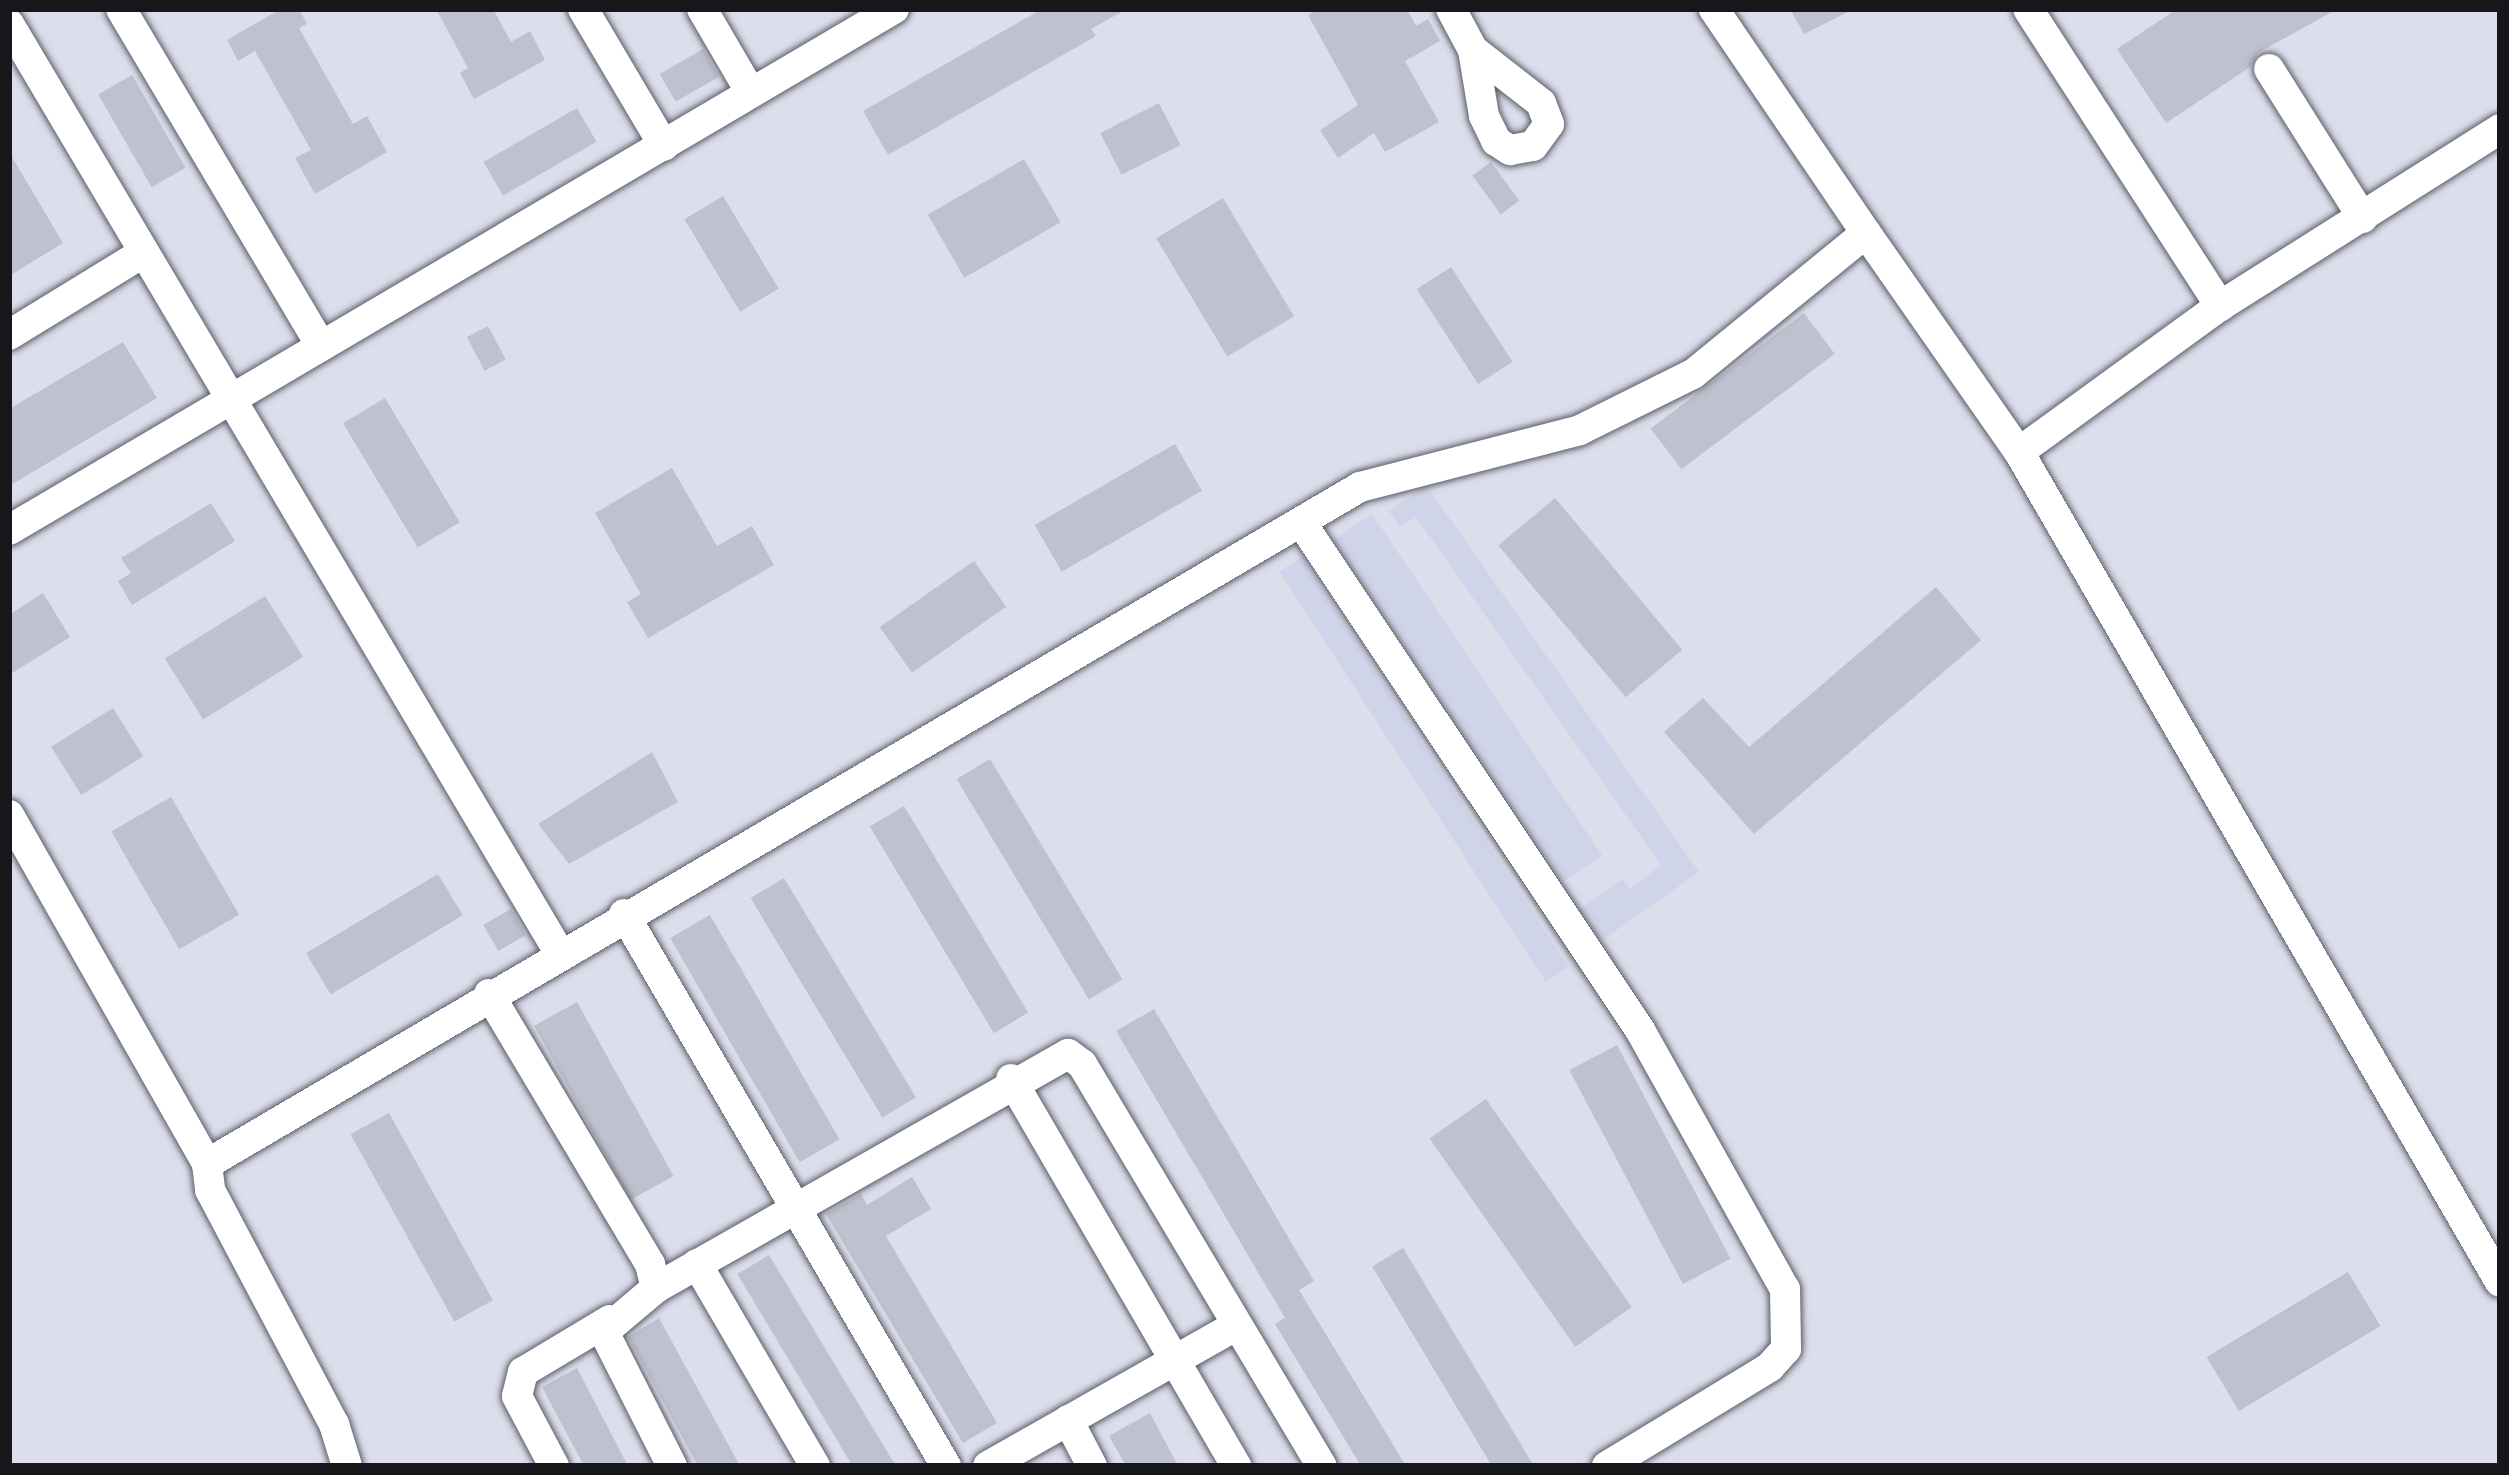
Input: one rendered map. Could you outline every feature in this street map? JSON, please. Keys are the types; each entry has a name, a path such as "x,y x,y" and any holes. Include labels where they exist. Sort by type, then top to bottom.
{"street":[{"path":"121,9 321,346"},
{"path":"583,9 664,146"},
{"path":"702,9 752,93"},
{"path":"9,530 232,403 894,9"},
{"path":"1451,9 1474,50"},
{"path":"1714,9 2019,452 2500,1282"},
{"path":"2027,9 2220,306"},
{"path":"9,24 18,61 143,253 559,952"},
{"path":"2270,70 2363,218"},
{"path":"2019,452 2220,306 2500,129"},
{"path":"207,1164 559,952 1300,522 1404,471 1580,430 1693,374 1866,233"},
{"path":"9,335 143,253"},
{"path":"1300,522 1640,1030 1769,1248 1785,1289 1786,1349 1770,1367 1607,1466"},
{"path":"9,815 207,1164 210,1190 334,1424 347,1466"},
{"path":"624,914 946,1466"},
{"path":"489,994 642,1246 656,1288"},
{"path":"554,1466 518,1396 523,1372 1011,1079 1050,1057 1068,1054 1082,1064 1322,1466"},
{"path":"1011,1079 1235,1466"},
{"path":"697,1264 815,1466"},
{"path":"610,1321 606,1345 672,1466"},
{"path":"988,1466 1237,1325"},
{"path":"1068,1420 1093,1466"}],"shaded area":[{"path":"1426,485 1699,872 1601,941 1579,910 1622,879 1630,889 1661,865 1416,517 1400,527 1389,511"},
{"path":"1372,514 1602,856 1563,882 1333,540"},
{"path":"1302,557 1568,967 1546,982 1279,572"}],"building":[{"path":"281,9 299,9 307,24 299,28 353,124 367,116 387,152 315,194 295,158 311,150 255,51 238,61 227,40"},
{"path":"436,9 493,9 511,42 530,31 545,60 474,99 460,73 468,68"},
{"path":"1042,9 1127,9 1091,29 1096,36 888,155 863,111"},
{"path":"1319,9 1407,9 1416,26 1428,19 1440,41 1405,61 1439,122 1385,152 1374,133 1338,158 1320,130 1358,105 1308,15"},
{"path":"1790,9 1854,9 1804,34"},
{"path":"2177,9 2337,9 2258,53 2250,67 2166,123 2117,49"},
{"path":"703,49 719,77 676,102 660,74"},
{"path":"132,75 186,168 152,187 98,94"},
{"path":"1159,103 1180,145 1122,175 1100,133"},
{"path":"577,108 596,142 503,196 483,162"},
{"path":"9,152 63,243 9,276"},
{"path":"1024,159 1060,222 964,278 928,214"},
{"path":"1491,162 1519,201 1501,214 1472,176"},
{"path":"723,196 779,289 740,312 684,219"},
{"path":"1223,198 1294,316 1227,356 1156,238"},
{"path":"1451,267 1513,362 1478,384 1417,289"},
{"path":"1804,313 1835,354 1681,469 1651,429"},
{"path":"488,326 506,360 485,371 467,337"},
{"path":"123,342 157,398 9,486 9,409"},
{"path":"385,398 460,522 418,548 343,423"},
{"path":"1175,444 1202,491 1062,572 1035,525"},
{"path":"672,468 717,546 752,526 774,565 648,638 627,602 641,594 595,513"},
{"path":"1555,498 1682,650 1626,697 1498,546"},
{"path":"211,503 235,541 132,605 118,581 131,573 121,558"},
{"path":"974,561 1006,607 912,673 880,627"},
{"path":"1936,587 1981,640 1754,834 1664,732 1703,698 1749,747"},
{"path":"43,593 70,637 9,675 9,615"},
{"path":"265,596 303,657 203,720 165,659"},
{"path":"113,708 143,756 81,795 51,747"},
{"path":"652,752 678,802 569,864 538,824"},
{"path":"990,759 1122,979 1089,999 957,779"},
{"path":"171,797 239,915 179,949 111,831"},
{"path":"904,806 1028,1013 994,1033 870,827"},
{"path":"438,874 463,915 331,994 306,953"},
{"path":"784,878 916,1097 882,1118 751,898"},
{"path":"511,909 526,935 498,951 483,925"},
{"path":"710,915 840,1139 800,1162 670,938"},
{"path":"577,1002 673,1176 631,1200 534,1026"},
{"path":"1154,1009 1314,1281 1299,1290 1406,1466 1361,1466 1275,1324 1285,1318 1116,1031"},
{"path":"1617,1045 1731,1259 1683,1284 1569,1070"},
{"path":"1486,1099 1632,1307 1575,1347 1429,1139"},
{"path":"389,1113 493,1300 454,1322 351,1134"},
{"path":"912,1177 931,1209 886,1236 997,1423 963,1443 826,1214 861,1194 867,1205"},
{"path":"1403,1248 1534,1466 1492,1466 1372,1267"},
{"path":"769,1255 896,1466 853,1466 737,1274"},
{"path":"2348,1272 2380,1326 2239,1411 2207,1357"},
{"path":"659,1318 740,1466 698,1466 628,1337"},
{"path":"577,1368 628,1466 584,1466 542,1387"},
{"path":"1150,1413 1178,1466 1126,1466 1109,1436"}]}
